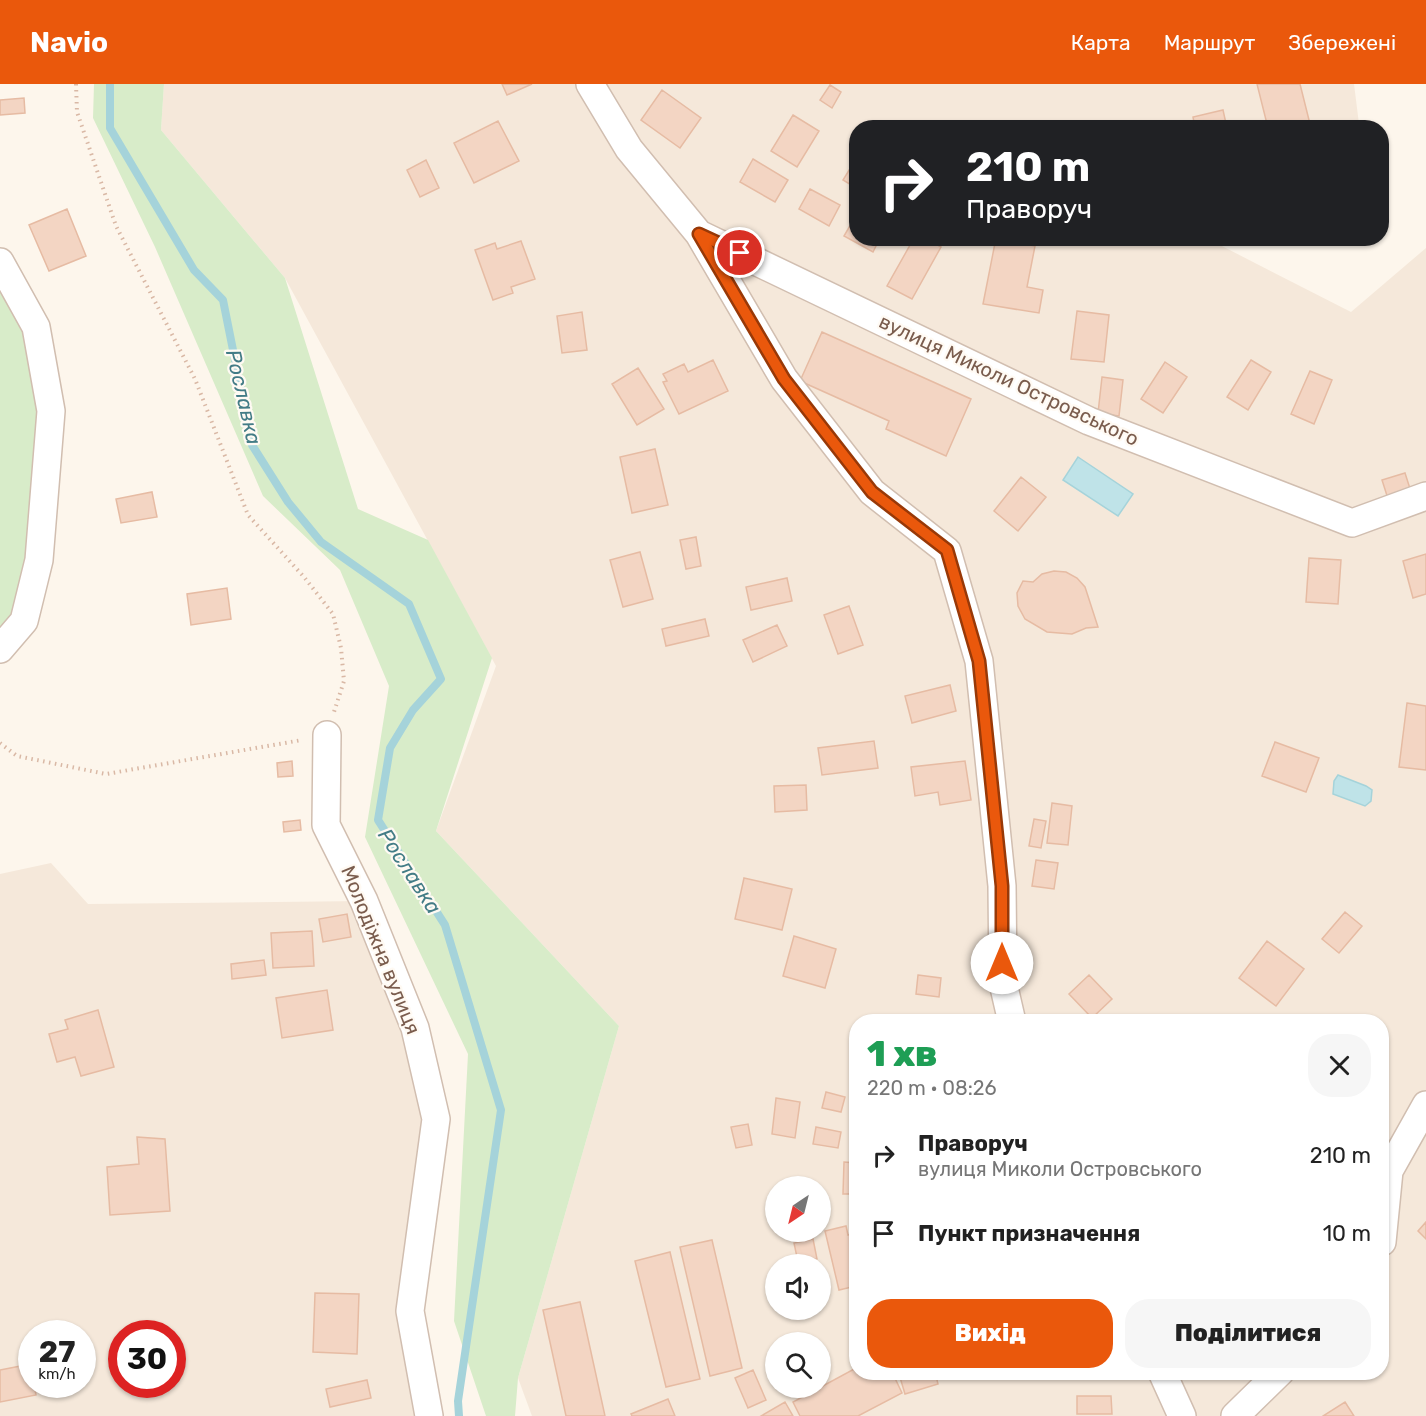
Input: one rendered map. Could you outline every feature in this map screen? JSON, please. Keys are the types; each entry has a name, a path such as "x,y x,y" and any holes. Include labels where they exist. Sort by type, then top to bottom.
{"street":[{"path":"590,84 629,149 699,234 784,379 872,492 947,550 979,661 1002,886 1003,983 1010,1014"},
{"name":"вулиця Миколи Островського","path":"699,234 1089,421 1352,523 1426,496"},
{"path":"0,262 36,327 51,411 39,560 24,621 0,649"},
{"name":"Молодіжна вулиця","path":"327,735 327,825 364,901 415,1028 436,1119 410,1311 429,1416"},
{"path":"1389,1171 1426,1105"},
{"path":"1166,1380 1182,1416"},
{"path":"1235,1416 1272,1380"}],"path":[{"path":"0,743 17,756 106,774 327,735 344,681 341,648 333,614 304,577 248,515 195,379 116,226 77,112 76,84"}],"shaded area":[{"path":"164,84 1354,84 1358,120 849,120 849,246 1222,246 1351,312 1426,248 1426,1416 532,1416 518,1378 619,1026 436,831 496,666 285,278 161,130"},
{"path":"51,863 88,904 364,901 436,1119 410,1311 429,1416 0,1416 0,874"}],"green space":[{"path":"94,84 164,84 161,130 285,278 358,509 428,540 492,658 436,831 619,1026 518,1378 515,1416 486,1416 454,1321 468,1054 365,837 389,686 340,570 263,496 155,247 93,118"},
{"path":"0,262 51,411 39,560 0,649"}],"water":[{"path":"1078,457 1133,494 1118,516 1063,480"},
{"path":"1338,775 1372,790 1371,801 1365,806 1333,794 1334,781"}],"building":[{"path":"502,84 532,84 507,95"},
{"path":"1257,84 1300,84 1309,120 1266,120"},
{"path":"830,85 841,92 832,108 820,100"},
{"path":"662,90 701,118 680,148 641,120"},
{"path":"24,98 25,113 0,115 0,100"},
{"path":"1223,110 1225,120 1194,120 1193,117"},
{"path":"793,115 819,131 797,167 771,151"},
{"path":"498,121 519,161 474,183 454,143"},
{"path":"753,159 788,180 775,202 740,182"},
{"path":"426,160 439,188 420,197 407,170"},
{"path":"849,170 849,184 843,180"},
{"path":"810,189 840,205 829,226 799,209"},
{"path":"67,209 86,256 49,271 29,225"},
{"path":"849,227 849,239 844,236"},
{"path":"521,241 535,279 511,287 513,293 493,300 475,250 495,243 497,249"},
{"path":"862,246 876,246 873,252"},
{"path":"910,246 941,247 912,299 887,286"},
{"path":"994,246 1035,246 1027,287 1043,290 1039,313 983,304"},
{"path":"1077,311 1109,315 1104,362 1071,359"},
{"path":"582,312 587,350 562,353 557,316"},
{"path":"822,332 971,399 946,456 886,429 889,421 800,381"},
{"path":"713,360 728,391 679,414 663,382 667,381 663,374 684,364 688,372"},
{"path":"1251,360 1271,372 1248,410 1227,397"},
{"path":"1165,362 1187,377 1163,413 1141,399"},
{"path":"638,368 664,409 637,425 612,384"},
{"path":"1310,371 1332,380 1314,424 1291,414"},
{"path":"1102,377 1123,380 1119,416 1098,413"},
{"path":"655,449 668,505 632,513 620,457"},
{"path":"1405,473 1413,498 1390,505 1382,480"},
{"path":"1021,477 1046,497 1018,531 994,511"},
{"path":"152,492 157,517 121,523 116,499"},
{"path":"696,537 701,566 686,569 680,540"},
{"path":"640,552 653,599 623,607 610,560"},
{"path":"1426,554 1426,594 1413,598 1403,561"},
{"path":"1309,558 1341,560 1338,604 1306,602"},
{"path":"1054,571 1066,572 1077,578 1085,587 1098,627 1086,628 1072,634 1047,632 1025,619 1018,606 1017,593 1023,581 1033,582 1042,574"},
{"path":"787,578 792,601 751,610 746,587"},
{"path":"227,588 231,619 191,625 187,594"},
{"path":"849,606 863,645 838,654 824,615"},
{"path":"705,619 709,636 666,646 662,629"},
{"path":"777,625 787,646 753,662 743,640"},
{"path":"950,685 956,711 912,723 905,696"},
{"path":"1407,703 1426,706 1426,770 1399,767"},
{"path":"874,741 878,768 822,775 818,748"},
{"path":"1275,742 1319,758 1306,792 1262,776"},
{"path":"292,761 293,776 278,777 277,763"},
{"path":"965,761 971,800 940,805 938,792 915,796 911,767"},
{"path":"806,785 807,810 775,812 774,786"},
{"path":"1052,803 1072,806 1068,845 1047,843"},
{"path":"1034,819 1046,821 1041,848 1029,846"},
{"path":"300,820 301,830 284,832 283,822"},
{"path":"1036,860 1058,863 1054,889 1032,886"},
{"path":"744,878 792,889 782,930 735,919"},
{"path":"1345,912 1362,926 1339,953 1322,939"},
{"path":"347,914 351,937 323,942 319,919"},
{"path":"312,931 314,966 273,968 271,933"},
{"path":"794,936 836,949 825,988 783,976"},
{"path":"1267,941 1304,969 1276,1006 1239,978"},
{"path":"264,960 266,975 232,979 231,964"},
{"path":"918,975 941,978 939,997 916,994"},
{"path":"1089,975 1112,999 1096,1014 1088,1014 1069,994"},
{"path":"327,990 333,1030 282,1038 276,998"},
{"path":"98,1010 114,1067 81,1076 75,1057 57,1062 49,1034 68,1029 65,1020"},
{"path":"826,1092 845,1097 841,1112 822,1108"},
{"path":"776,1098 800,1102 795,1138 772,1134"},
{"path":"748,1124 752,1145 736,1148 731,1127"},
{"path":"816,1127 841,1132 838,1148 813,1144"},
{"path":"137,1137 165,1139 170,1211 110,1215 107,1167 139,1164"},
{"path":"844,1162 849,1162 849,1194 843,1194"},
{"path":"1426,1222 1426,1239 1418,1231"},
{"path":"846,1226 849,1235 849,1288 839,1290 828,1242 831,1242 831,1230"},
{"path":"712,1240 742,1368 710,1376 680,1247"},
{"path":"814,1242 816,1254 796,1254 794,1243"},
{"path":"670,1252 700,1379 666,1387 635,1261"},
{"path":"315,1293 359,1294 357,1354 313,1352"},
{"path":"580,1302 605,1416 566,1416 543,1310"},
{"path":"18,1367 18,1398 21,1398 0,1402 0,1370"},
{"path":"753,1370 766,1400 748,1408 735,1378"},
{"path":"849,1372 849,1380 896,1380 902,1393 858,1416 800,1416 793,1402 800,1398 831,1398 831,1381"},
{"path":"367,1380 371,1398 330,1407 326,1389"},
{"path":"901,1380 937,1380 938,1384 905,1394"},
{"path":"1077,1396 1111,1396 1112,1414 1077,1414"},
{"path":"668,1399 675,1416 632,1416 631,1414"},
{"path":"785,1402 793,1416 761,1416"},
{"path":"1345,1402 1354,1416 1323,1416"}],"waterway":[{"name":"Рославка","path":"110,84 110,128 194,270 223,300 252,445 288,502 321,542 409,604 441,679 413,710 390,748 378,820 445,925 501,1110 458,1401 459,1416"}],"route":[{"path":"740,253 699,234 784,379 872,492 947,550 979,661 1002,886 1002,963"}]}
